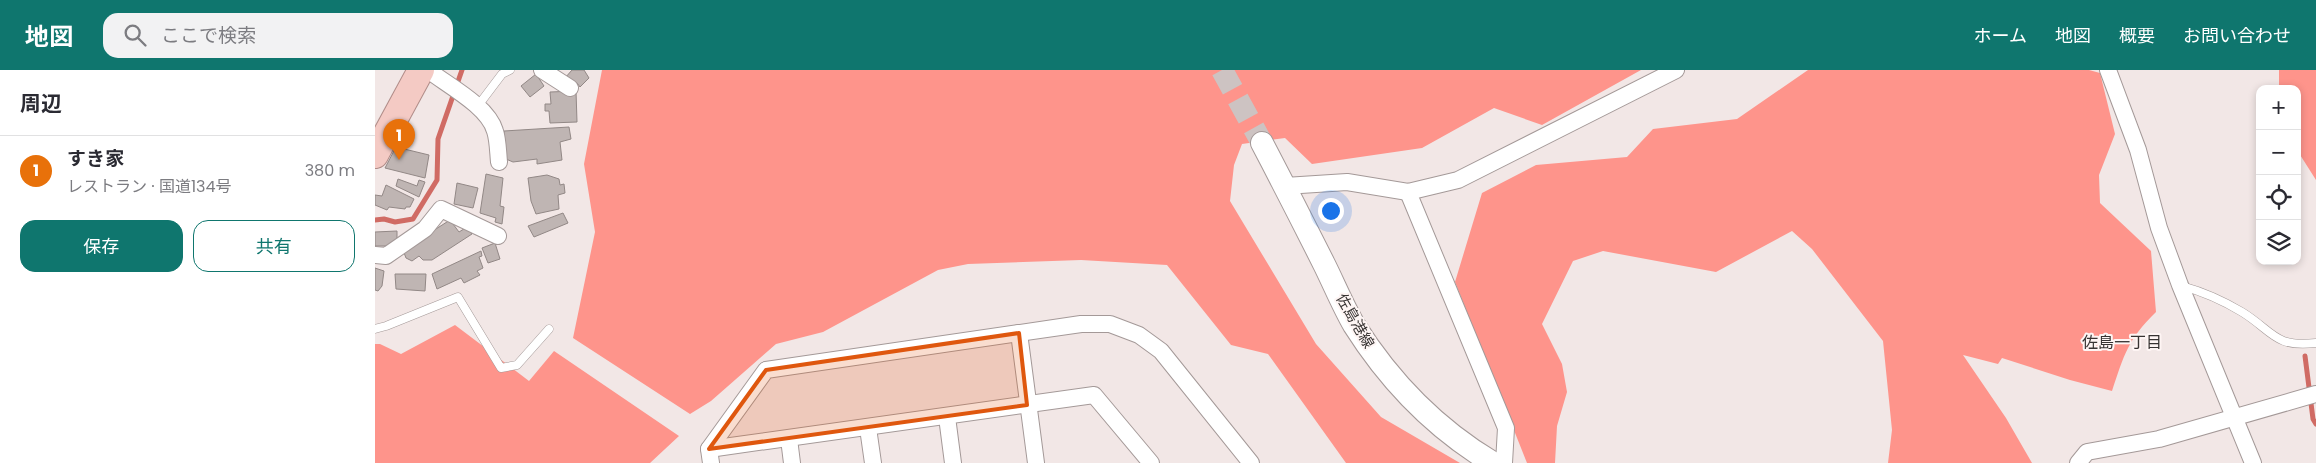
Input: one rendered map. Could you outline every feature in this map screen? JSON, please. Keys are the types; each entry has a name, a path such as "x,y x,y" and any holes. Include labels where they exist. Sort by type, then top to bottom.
{"highway":[{"path":"375,155 421,70"}],"main road":[{"name":"佐島港線","path":"1262,143 1354,324 1384,368 1409,397 1440,425 1465,446 1493,463"}],"street":[{"path":"428,70 472,102 489,119 495,130 499,162"},
{"path":"542,70 571,88"},
{"path":"1285,186 1347,182 1408,192 1458,180 1676,70"},
{"path":"2108,70 2138,150 2159,228 2180,286 2236,417 2253,463"},
{"path":"1408,192 1506,428 1503,463"},
{"path":"375,255 386,256 425,229 441,209 498,236"},
{"path":"710,456 766,370 1081,324 1110,324 1139,335 1161,351 1251,463"},
{"path":"1019,333 1035,463"},
{"path":"2078,463 2087,452 2159,438 2316,394"},
{"path":"710,456 789,440 1094,395 1151,463"},
{"path":"947,417 953,463"},
{"path":"868,428 873,463"},
{"path":"789,440 792,463"}],"lane":[{"path":"472,102 502,74 510,70"},
{"path":"2180,286 2206,292 2241,311 2275,338 2297,345 2316,343"},
{"path":"375,329 458,297 501,368 517,365 549,329"}],"highlighted area":[{"path":"1019,333 1027,405 709,449 766,370"}],"shaded area":[{"path":"602,70 1641,70 1542,125 1494,108 1422,148 1312,164 1285,138 1242,144 1234,165 1230,201 1316,344 1381,417 1460,463 1346,463 1268,354 1231,345 1167,265 1081,260 968,264 938,270 823,332 776,344 711,401 690,414 573,338 595,232 584,164"},
{"path":"1808,70 2089,70 2100,73 2115,134 2099,175 2100,203 2151,251 2156,312 2133,339 2120,367 2112,391 2070,380 2002,358 1998,364 1963,355 2006,418 2032,463 1888,463 1892,430 1883,341 1812,249 1792,231 1716,272 1603,251 1573,261 1542,324 1562,364 1567,392 1557,426 1555,463 1527,463 1455,282 1482,193 1536,165 1627,157 1653,129 1737,119"},
{"path":"2279,70 2316,70 2316,180 2301,156 2301,85 2279,85"},
{"path":"455,325 529,381 554,351 679,436 650,463 375,463 375,344 380,344 401,354"}],"building":[{"path":"572,70 584,70 589,78 580,87 577,83 573,86 565,78"},
{"path":"536,74 544,86 530,97 521,86"},
{"path":"576,91 577,122 550,123 549,111 545,111 545,104 551,104 550,92"},
{"path":"569,127 571,139 560,142 562,160 537,164 537,159 513,162 506,159 504,131"},
{"path":"396,147 429,155 425,178 385,168"},
{"path":"486,174 503,178 500,206 504,207 502,224 495,222 496,218 480,213"},
{"path":"547,175 559,179 560,185 564,184 565,193 558,195 559,209 536,214 531,201 528,178"},
{"path":"398,179 417,186 419,180 425,182 419,197 396,186"},
{"path":"457,183 478,188 473,208 454,204"},
{"path":"386,185 414,199 410,207 405,209 389,207 387,210 375,205 375,195 382,196"},
{"path":"563,213 568,223 534,237 528,226"},
{"path":"450,220 459,232 467,227 472,234 432,260 423,260 419,256 412,261 406,258 403,250"},
{"path":"397,231 397,240 389,246 375,246 375,232"},
{"path":"495,243 500,259 488,263 482,248"},
{"path":"481,251 482,256 479,257 483,268 477,271 480,275 464,283 461,278 437,289 432,274"},
{"path":"375,268 384,271 382,286 378,291 375,290"},
{"path":"395,274 426,274 425,291 396,289"}],"waterway":[{"path":"375,220 384,219 395,222 413,219 437,180 438,139 462,70"},
{"path":"2305,356 2313,419 2316,424"}],"tunnel":[{"path":"1222,70 1262,143"}],"place":[{"name":"すき家","path":"399,160"}],"district":[{"name":"佐島一丁目","path":"2122,342"}]}
